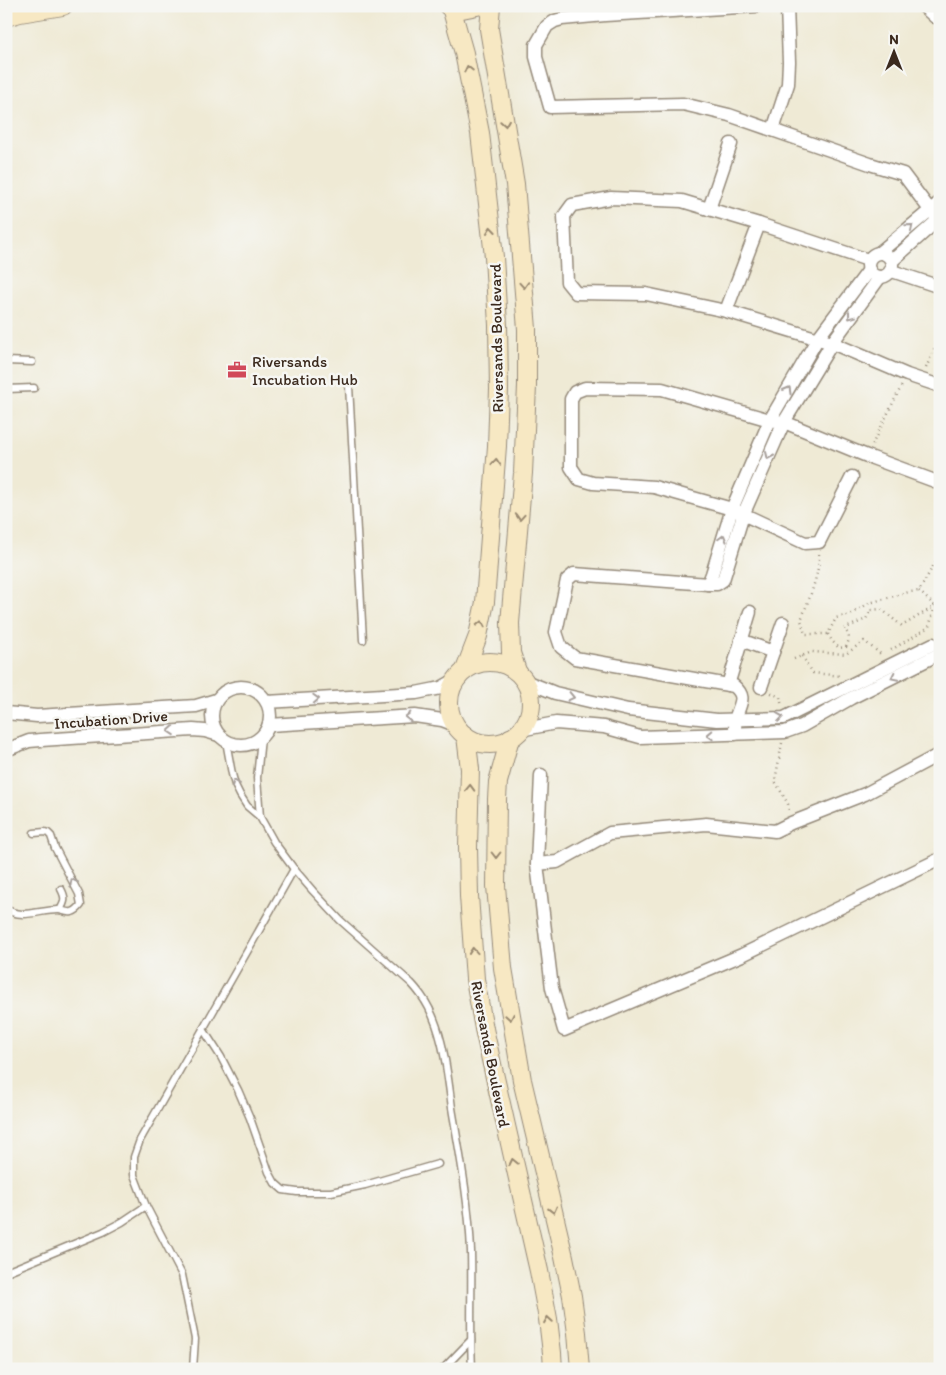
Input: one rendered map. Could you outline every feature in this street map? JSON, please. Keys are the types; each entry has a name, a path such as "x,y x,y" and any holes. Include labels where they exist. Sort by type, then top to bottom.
{"street":[{"path":"6,17 64,6"},
{"path":"450,7 462,9 477,6"},
{"name":"Riversands Boulevard","path":"491,6 489,29 515,184 527,329 524,473 510,622 511,653 521,676"},
{"path":"756,6 562,19 547,26 536,45 536,57 550,108 683,104 729,116 903,174 937,214"},
{"path":"773,130 788,84 787,6"},
{"path":"923,6 935,17"},
{"name":"Riversands Boulevard","path":"450,7 464,53 480,133 494,257 499,389 497,446 485,602 478,636 460,675"},
{"path":"710,209 731,144"},
{"path":"880,277 876,276 868,265 759,224 682,201 611,198 572,205 564,216 567,282 576,293 646,294 726,311 818,338 907,375 940,386"},
{"path":"708,584 732,509 770,420 818,338 868,265 872,255 880,252 937,214"},
{"path":"735,734 736,719 742,698 740,691 734,686 575,658 561,646 556,632 567,580 574,574 708,584 717,584 723,580 743,515 784,422 832,343 880,277 885,276 937,214"},
{"path":"726,311 759,224"},
{"path":"880,252 889,256 892,266 940,287"},
{"path":"852,477 819,542 805,543 732,509 654,487 593,483 578,479 571,468 571,399 575,392 585,388 662,389 770,420 784,422 940,483"},
{"path":"728,685 750,612"},
{"path":"761,687 782,623"},
{"path":"741,640 773,652"},
{"path":"267,702 416,693 441,688 477,663 491,661 505,664 521,676 555,693 628,710 716,720 784,718 938,648"},
{"path":"269,725 415,716 435,719 476,741 488,744 499,742 515,734 556,723 604,727 640,737 785,732 802,726 938,648"},
{"path":"460,675 450,691 448,702 450,714 460,731"},
{"path":"515,734 528,719 531,706 530,693 521,676"},
{"path":"232,688 252,689 261,694 271,712 267,732 253,743 244,746 234,745 222,738 214,727 212,718 212,709 216,700 232,688"},
{"name":"Incubation Drive","path":"6,713 36,716 62,715 196,706 216,700"},
{"path":"622,733 628,710"},
{"name":"Incubation Drive","path":"6,750 29,741 193,730 205,731 222,738"},
{"name":"Riversands Boulevard","path":"460,731 470,769 469,896 476,979 484,1029 539,1271 548,1319 553,1369"},
{"name":"Riversands Boulevard","path":"515,734 505,753 498,782 496,809 496,886 502,968 522,1080 572,1296 580,1369"},
{"path":"537,864 557,862 610,833 706,824 775,831 865,794 940,754"},
{"path":"541,775 537,864 552,988 564,1030 742,956 940,859"}],"lane":[{"path":"6,361 32,362"},
{"path":"349,386 363,640"},
{"path":"6,389 34,388"},
{"path":"222,738 235,785 247,806 260,817 274,842 294,869 340,920 411,983 422,995 433,1017 444,1054 464,1172 471,1251 472,1369"},
{"path":"260,817 257,778 261,738"},
{"path":"6,909 18,914 60,910 69,912 80,908 81,900 51,836 45,832 34,833"},
{"path":"193,1369 195,1339 182,1275 146,1206 134,1175 134,1157 140,1140 294,869"},
{"path":"60,910 65,903 64,894 61,889"},
{"path":"203,1029 221,1057 238,1090 269,1172 275,1183 283,1190 331,1192 365,1185 438,1164"},
{"path":"6,1272 103,1232 146,1206"},
{"path":"443,1369 471,1340"}],"path":[{"path":"921,380 940,335"},
{"path":"867,456 907,375"},
{"path":"819,542 820,561 807,605 800,620 805,634 828,634"},
{"path":"919,591 940,554"},
{"path":"828,634 836,618 852,614 869,603 909,592 919,591 935,606 940,615"},
{"path":"828,634 839,648 846,647 849,641 848,634 844,629 866,619 871,610 881,609 902,626 940,603"},
{"path":"890,650 929,627 935,606"},
{"path":"794,659 812,652 846,654 864,641 882,655 874,659"},
{"path":"802,656 813,673 841,676 850,672"},
{"path":"761,687 780,697 784,718"},
{"path":"785,732 775,781 788,804 791,823"}],"place":[{"name":"Riversands Incubation Hub","path":"237,370"}]}
